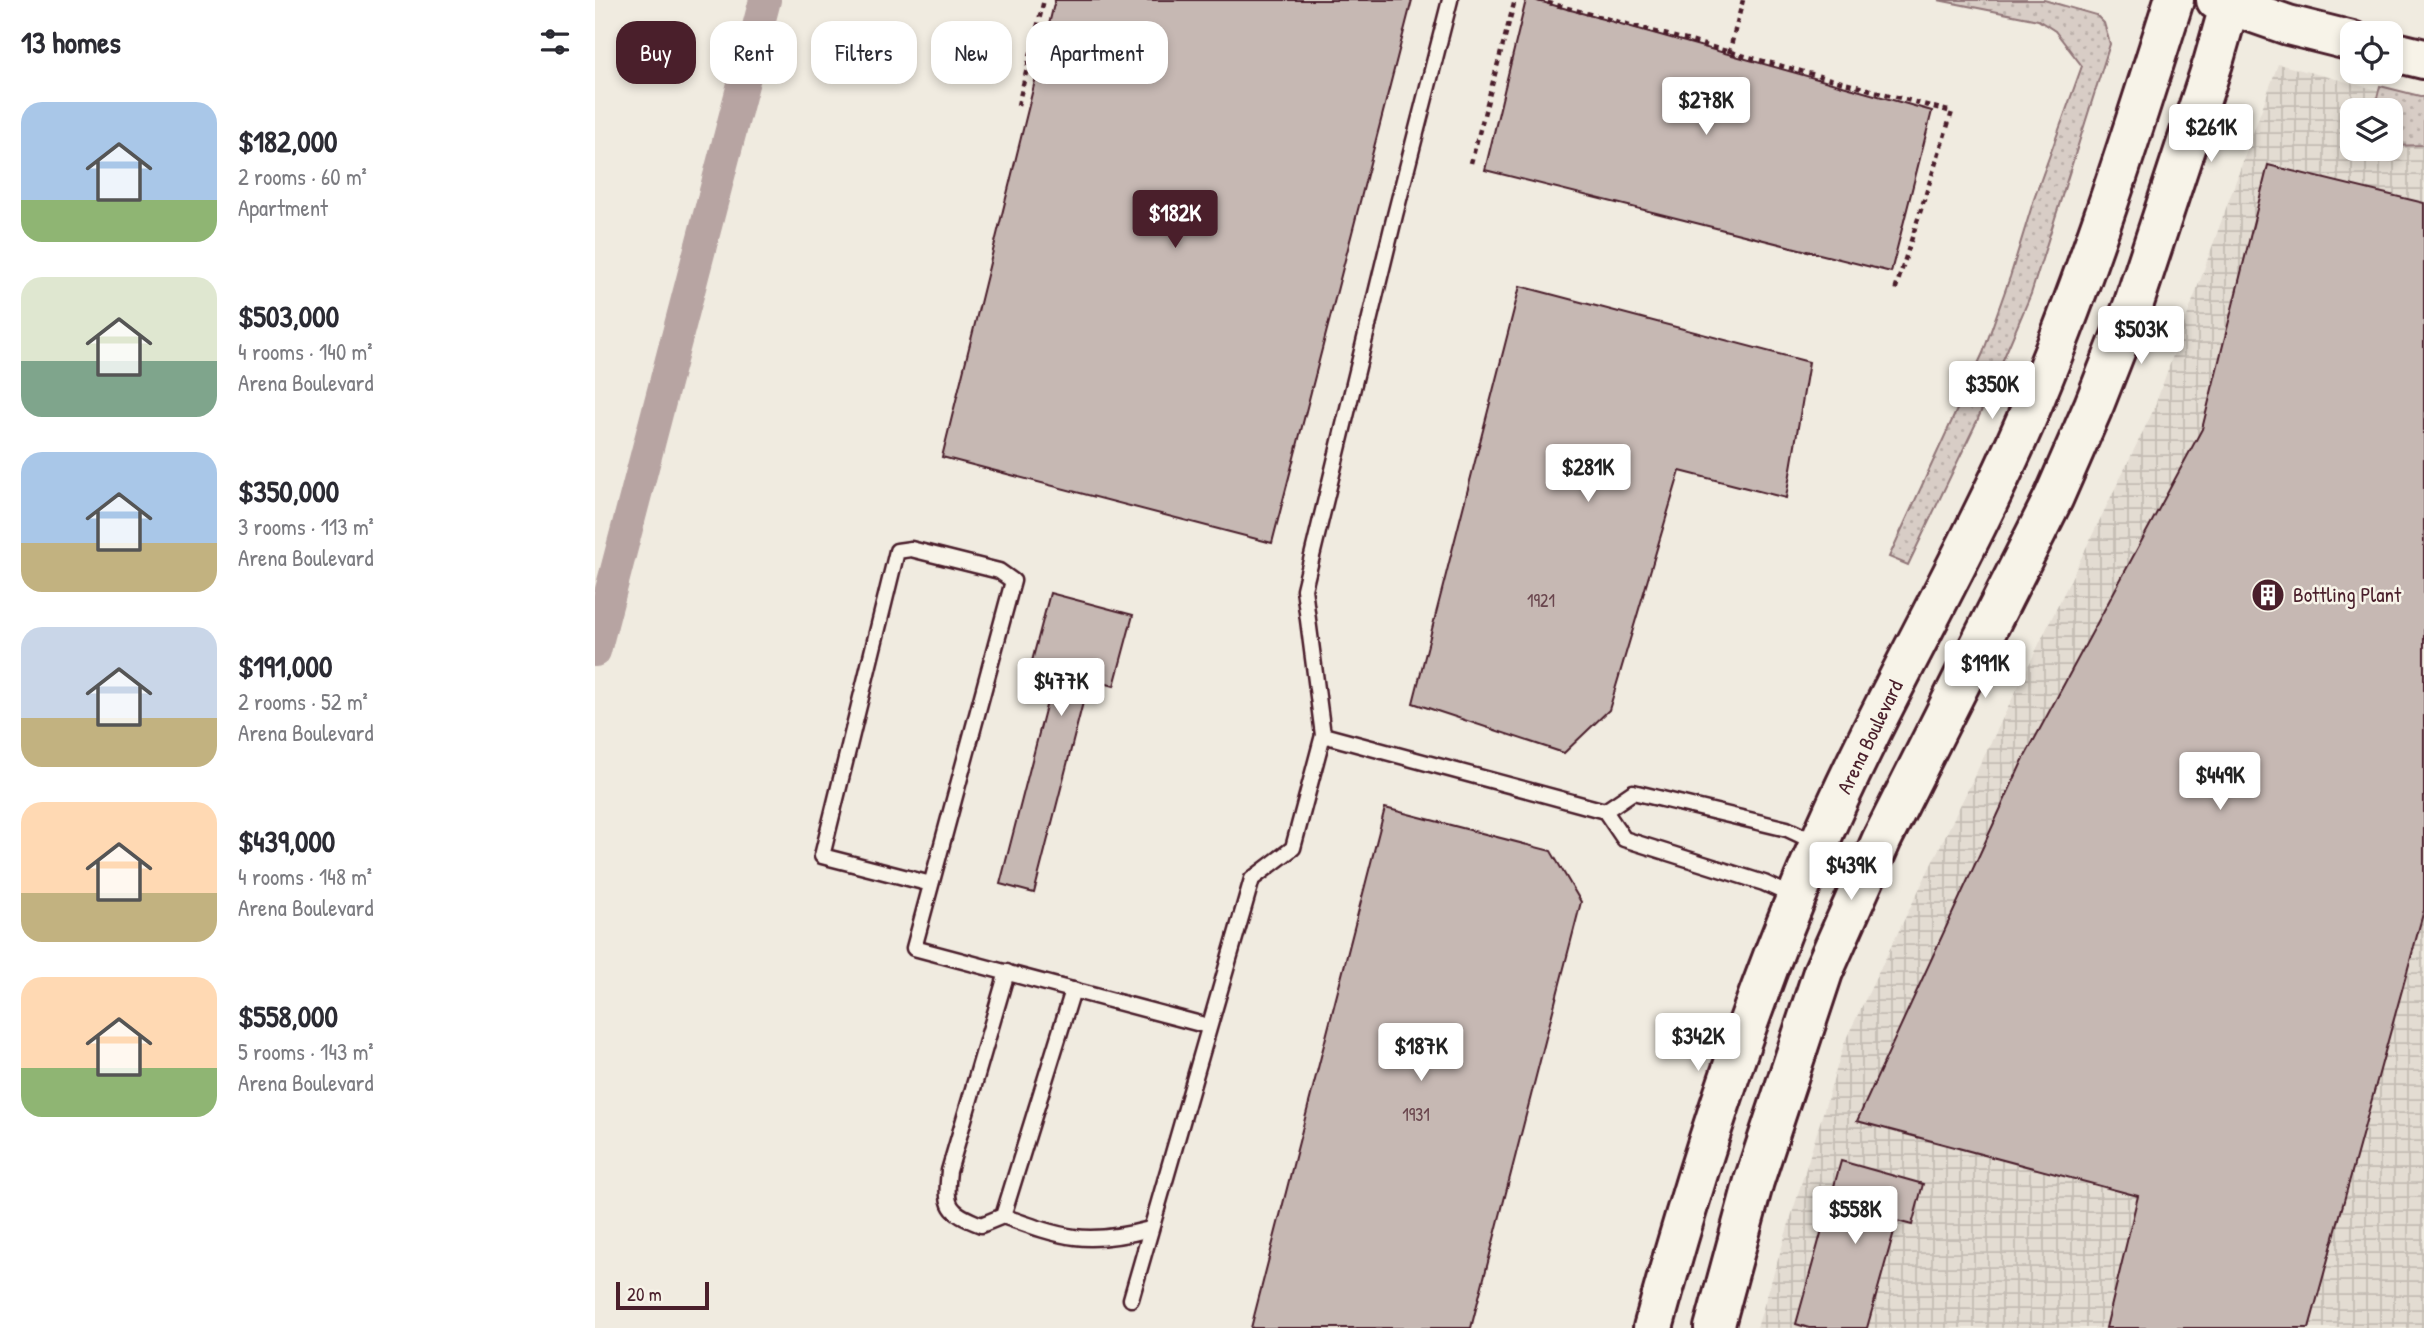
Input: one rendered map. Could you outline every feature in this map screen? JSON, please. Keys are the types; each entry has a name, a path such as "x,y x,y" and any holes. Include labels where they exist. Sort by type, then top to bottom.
{"main road":[{"name":"Arena Boulevard","path":"1653,1328 1693,1186 1737,1050 1797,897 1818,844 2025,422 2092,255 2174,0"},
{"path":"1714,1328 1754,1181 1823,972 1882,839 2055,497 2094,405 2133,306 2213,63 2226,2 2287,25 2340,38"},
{"path":"2403,54 2424,59"},
{"path":"1818,844 1826,869 1819,910 1823,972"}],"lane":[{"path":"1131,1299 1252,878 1293,848 1323,735 1304,589 1391,228 1450,0"},
{"path":"931,884 822,856 897,551 911,549 999,571 1013,581 914,948 1208,1026"},
{"path":"1323,735 1605,811 1624,839 1764,883 1797,897"},
{"path":"1605,811 1633,792 1787,829 1818,844"},
{"path":"1007,972 949,1171 946,1195 957,1215 981,1225 1003,1216 1068,1237 1097,1240 1150,1229"},
{"path":"1003,1216 1073,990"}],"path":[{"path":"1018,105 1044,0"},
{"path":"1471,163 1515,0"},
{"path":"1538,0 1952,112 1895,291"},
{"path":"1729,53 1743,0"}],"shaded area":[{"path":"1938,0 2044,0 2096,15 2104,23 2110,44 2031,294 1977,421 1908,565 1889,557 1983,353 2082,66 2055,31 2038,20"},
{"name":"Bottling Plant","path":"2278,64 2340,80 2340,84 2355,84 2424,102 2424,1328 1757,1328 1845,1041 2153,411"},
{"path":"2380,86 2424,97 2424,145 2403,146 2403,98 2377,98"}],"building":[{"path":"1055,0 1412,0 1272,543 942,457 1034,84 1168,84 1168,21 1050,21"},
{"path":"1526,0 1535,0 1932,111 1891,272 1485,170"},
{"name":"Bottling Plant","path":"2268,165 2424,203 2424,910 2309,1328 2106,1328 2138,1196 1857,1121 2022,762 2202,429"},
{"path":"1520,286 1809,362 1786,498 1680,471 1609,710 1564,753 1413,703"},
{"path":"1050,593 1133,615 1114,686 1089,679 1034,893 1000,884 1055,671 1031,665"},
{"path":"1385,808 1551,851 1581,902 1471,1328 1251,1328"},
{"path":"1841,1161 1923,1184 1912,1225 1897,1221 1867,1328 1809,1328 1796,1324"}],"waterway":[{"path":"595,651 765,0"}],"place":[{"name":"Bottling Plant","path":"2268,595"}]}
